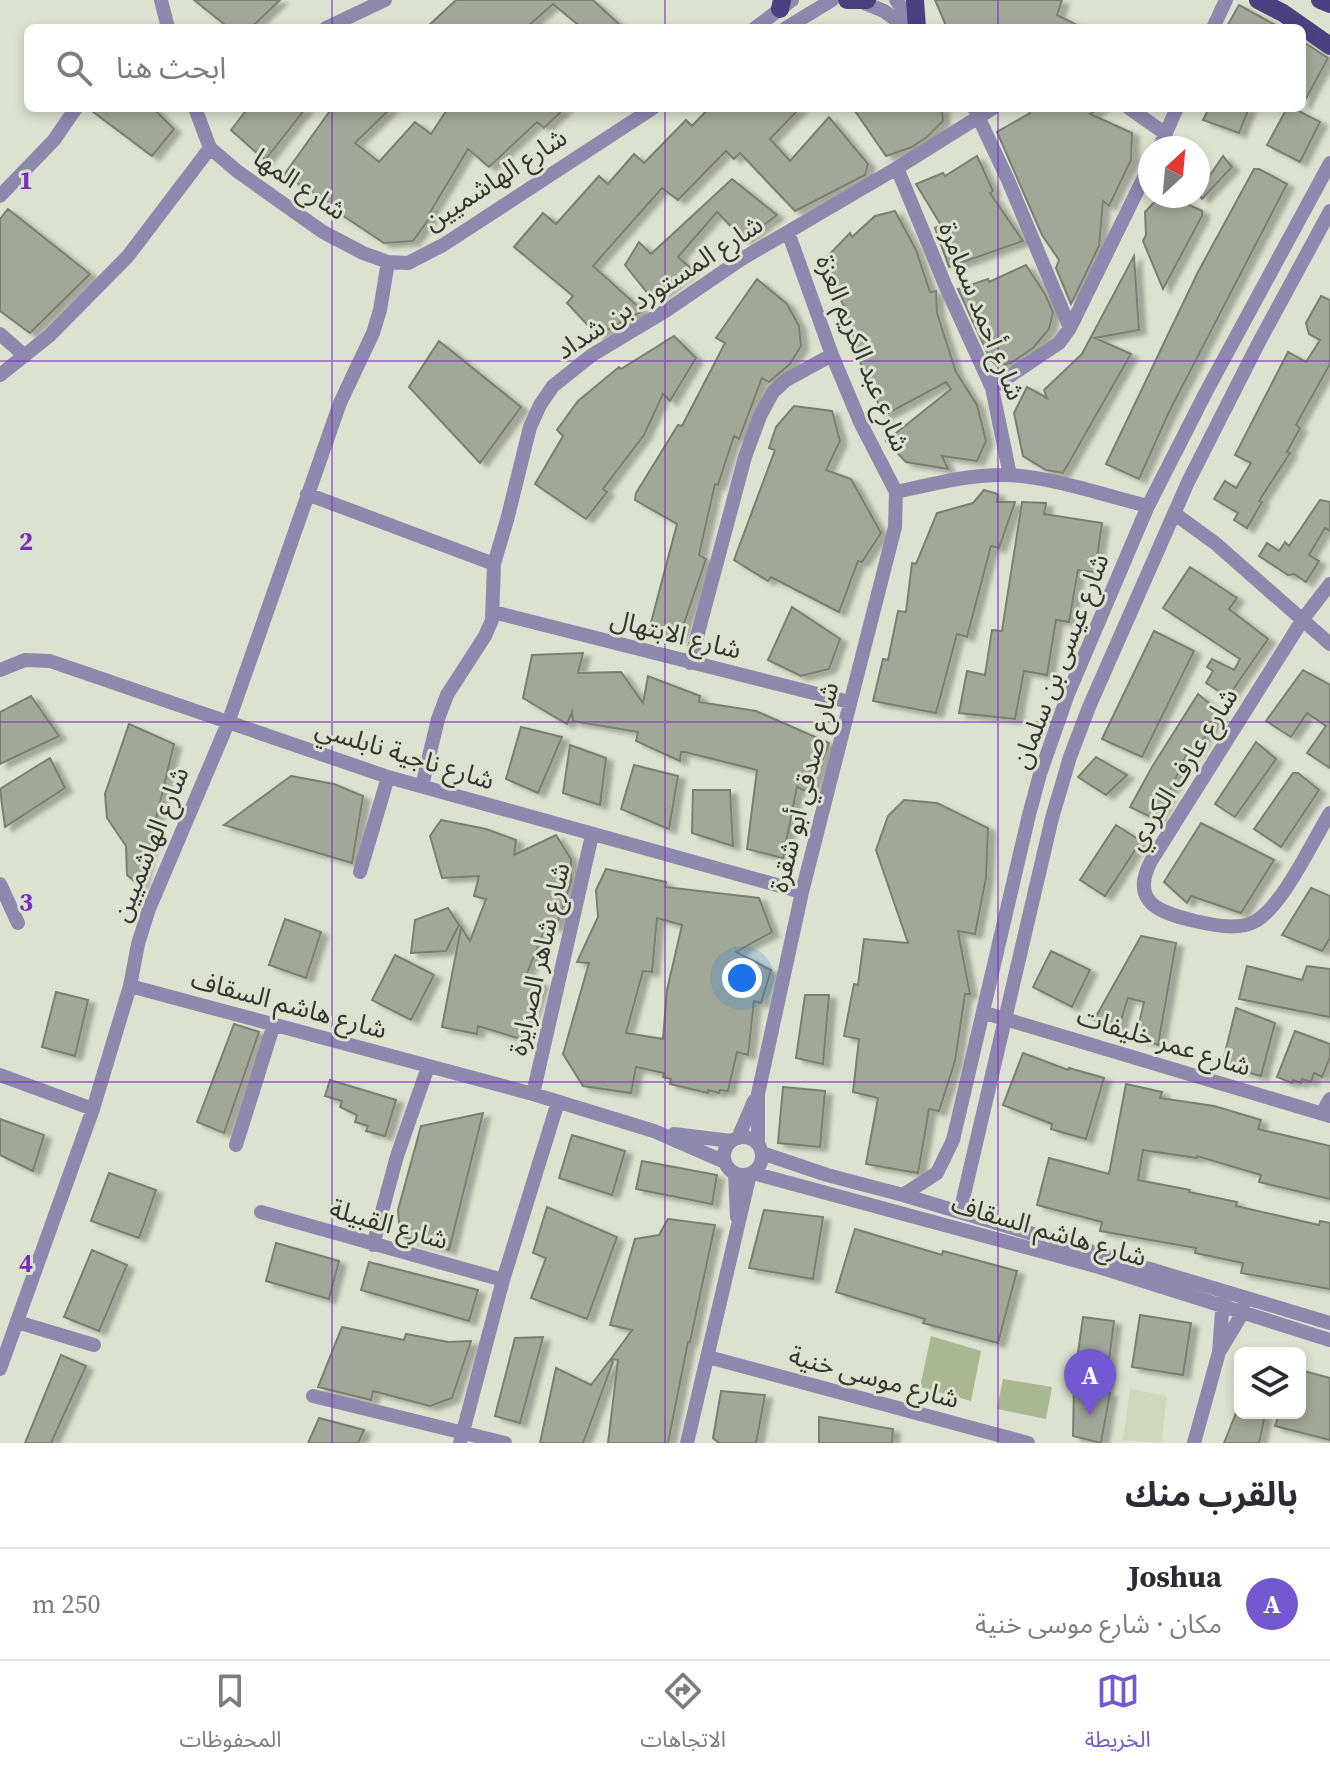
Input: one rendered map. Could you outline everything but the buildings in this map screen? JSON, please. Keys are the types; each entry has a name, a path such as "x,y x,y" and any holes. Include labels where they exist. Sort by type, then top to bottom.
{"main road":[{"path":"915,0 918,24"},
{"path":"1258,0 1299,24"},
{"path":"1320,0 1330,4"},
{"path":"1306,29 1330,46"}],"street":[{"path":"161,0 165,24"},
{"path":"334,24 385,0"},
{"path":"793,24 832,0"},
{"path":"896,0 915,24"},
{"path":"1215,24 1226,0"},
{"path":"859,1 884,11 902,24"},
{"path":"760,24 784,3"},
{"path":"0,196 54,140 73,112"},
{"name":"شارع المها","path":"196,112 210,148 237,171 323,232 363,253 388,262 408,263"},
{"name":"شارع الهاشميين","path":"408,263 443,245 647,112"},
{"name":"شارع المستورد بن شداد","path":"422,786 442,706 489,628 493,612 494,564 530,427 553,386 592,355 667,310 740,260 897,168 981,112"},
{"path":"982,112 1070,328"},
{"path":"1133,112 1157,136"},
{"path":"1164,136 1175,112"},
{"path":"0,375 71,315 128,256 210,148"},
{"name":"شارع عيسى بن سلمان","path":"903,1195 937,1173 946,1158 985,1013 1037,787 1076,675 1148,506 1330,163"},
{"name":"شارع أحمد سمامرة","path":"897,168 992,388 1010,475"},
{"path":"992,388 1059,343 1070,328 1138,189"},
{"name":"شارع عيسى بن سلمان","path":"960,1212 1052,818 1070,757 1098,687 1219,419 1330,211"},
{"name":"شارع عبد الكريم العزة","path":"788,232 832,355 860,422 896,492"},
{"name":"شارع الهاشميين","path":"130,986 149,909 228,723 340,403 373,333 388,262"},
{"path":"0,334 25,356"},
{"path":"690,663 745,457 760,416 773,392 786,380 832,355"},
{"path":"896,492 964,477 1010,475 1070,486 1148,506"},
{"name":"شارع صدقي أبو شقرة","path":"741,1170 726,1147 735,1140 758,1094 802,892 895,527 896,492"},
{"path":"307,494 494,564"},
{"path":"1175,514 1215,543 1330,644"},
{"path":"1303,619 1330,584"},
{"name":"شارع الابتهال","path":"493,612 849,702"},
{"name":"شارع عارف الكردي","path":"1303,619 1151,861 1143,880 1143,889 1152,905 1167,914 1219,926 1241,926 1254,922 1278,900 1330,813"},
{"name":"شارع ناجية نابلسي","path":"0,670 25,660 50,661 388,777 802,892"},
{"path":"1076,675 1098,687"},
{"path":"360,872 388,777"},
{"name":"شارع شاهر الصرايرة","path":"533,1094 592,835"},
{"path":"0,884 18,923"},
{"path":"0,1369 93,1109 130,986"},
{"name":"شارع هاشم السقاف","path":"130,986 533,1094 654,1131 741,1170 1099,1267 1330,1340"},
{"name":"شارع عمر خليفات","path":"985,1013 1326,1115"},
{"path":"236,1145 274,1024"},
{"path":"373,1245 397,1156 428,1067"},
{"path":"0,1075 93,1109"},
{"name":"شارع صدقي أبو شقرة","path":"758,1094 760,1148"},
{"path":"1326,1115 1330,1099"},
{"path":"462,1437 503,1280 558,1102"},
{"name":"شارع هاشم السقاف","path":"654,1131 735,1140 745,1137 760,1148 827,1175 1330,1323"},
{"path":"688,1442 739,1226 741,1170 761,1164 760,1148"},
{"name":"شارع القبيلة","path":"261,1212 503,1280"},
{"path":"1194,1443 1219,1352 1224,1291"},
{"path":"1219,1352 1242,1314 1244,1297"},
{"path":"17,1322 94,1345"},
{"name":"شارع موسى خنية","path":"708,1357 1028,1443"},
{"path":"313,1396 462,1437 505,1443"}],"shaded area":[{"path":"931,1336 981,1351 971,1401 920,1387"},
{"path":"1003,1379 1052,1387 1046,1419 997,1409"},
{"path":"1130,1389 1167,1396 1161,1443 1123,1440"}],"place":[{"name":"Joshua","path":"1090,1415"}]}
